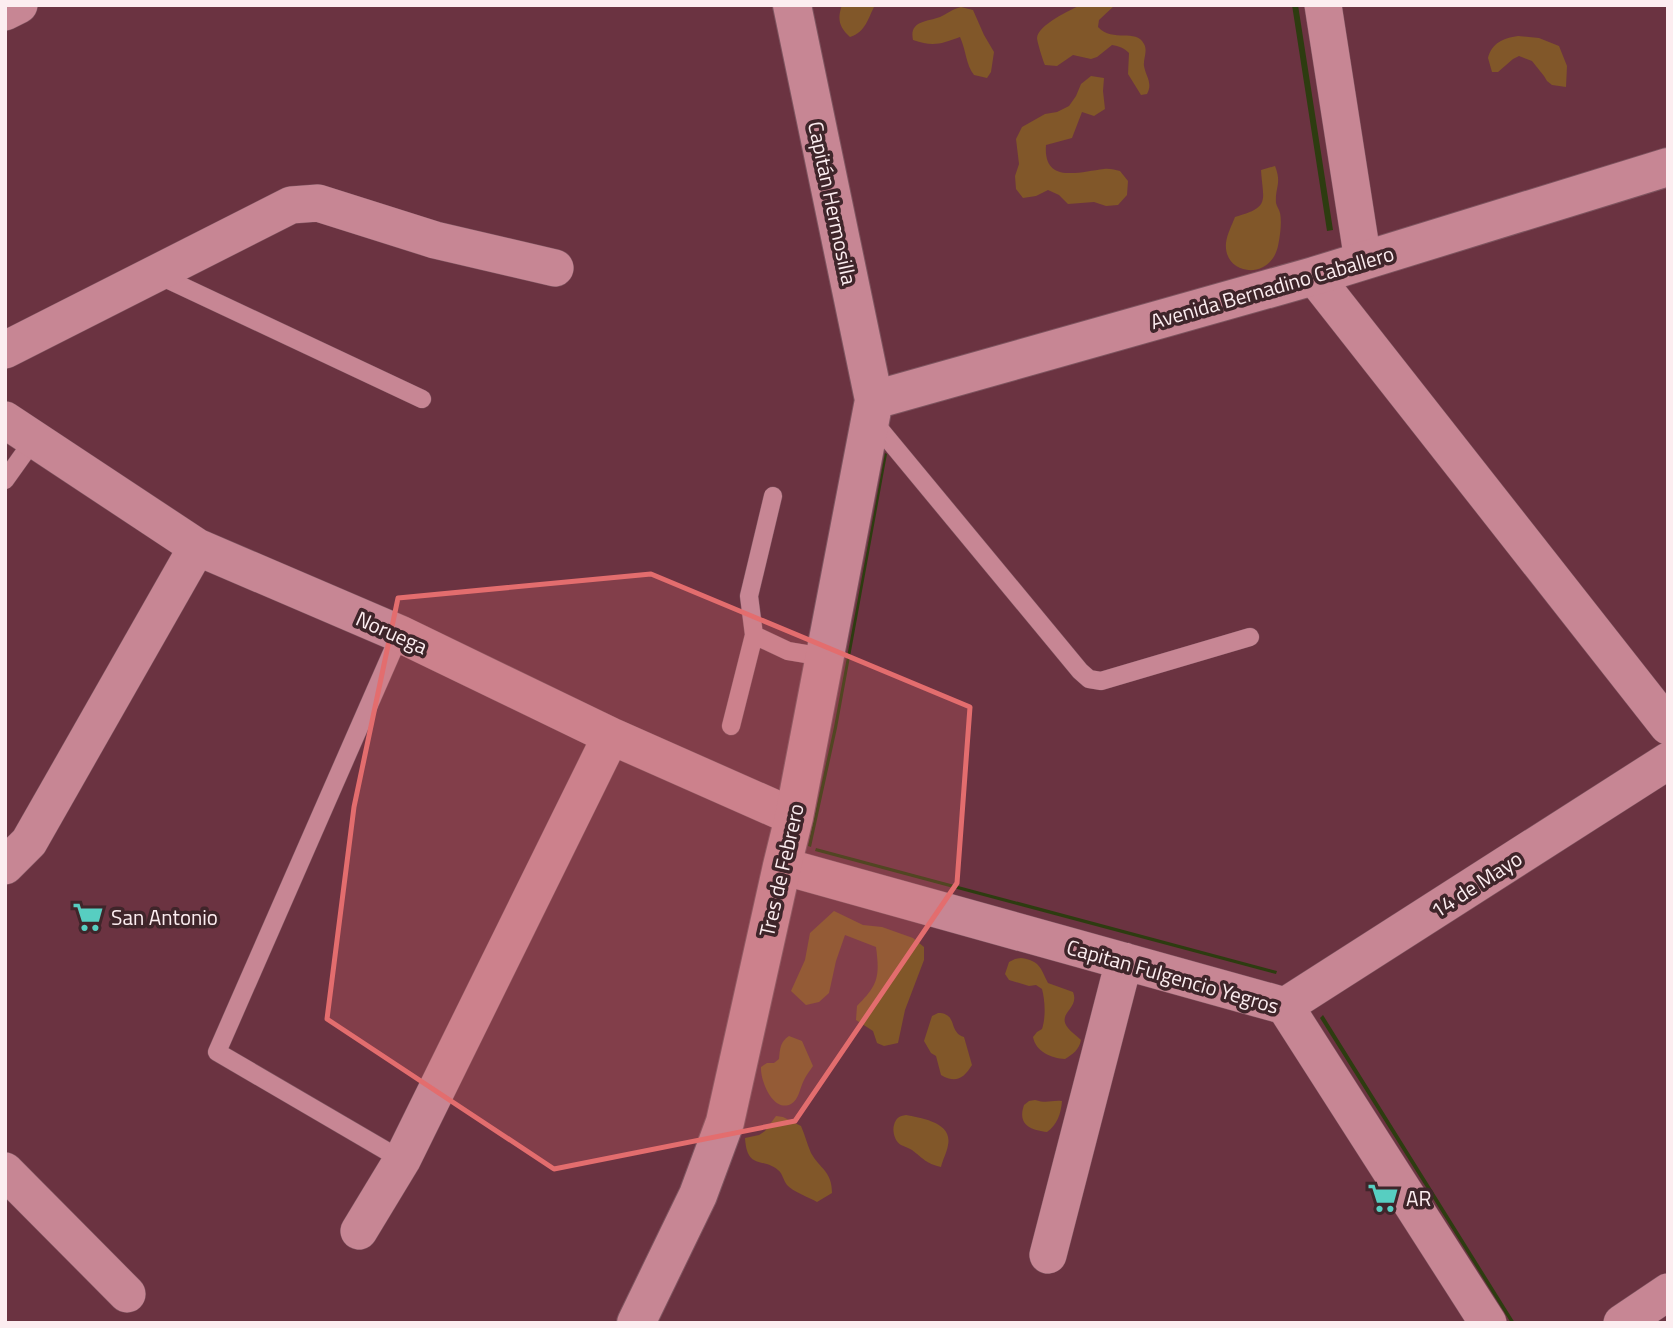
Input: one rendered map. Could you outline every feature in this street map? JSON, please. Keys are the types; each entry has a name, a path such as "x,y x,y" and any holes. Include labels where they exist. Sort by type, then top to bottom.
{"street":[{"path":"5,12 19,5"},
{"name":"Capitán Hermosilla","path":"792,5 872,409"},
{"path":"1323,5 1363,261"},
{"name":"Avenida Bernadino Caballero","path":"872,409 1668,167"},
{"path":"5,350 291,205 318,203 435,240 555,268"},
{"path":"1314,276 1668,726"},
{"name":"Tres de Febrero","path":"636,1323 698,1195 725,1122 794,817 872,409"},
{"name":"Noruega","path":"20,429 197,547 400,634 611,736 794,817"},
{"path":"5,866 29,842 197,547"},
{"path":"359,1231 402,1160 611,736"},
{"name":"14 de Mayo","path":"1285,1006 1668,761"},
{"name":"Capitan Fulgencio Yegros","path":"782,866 1285,1006 1488,1323"},
{"path":"1048,1255 1124,961"},
{"path":"5,1171 127,1294"},
{"path":"1622,1323 1668,1292"}],"lane":[{"path":"155,274 422,399"},
{"path":"872,409 1080,671 1090,679 1101,681 1250,637"},
{"path":"5,480 20,429"},
{"path":"731,726 754,635 750,596 773,496"},
{"path":"400,634 216,1052 402,1160"},
{"path":"754,635 788,651 824,657"}],"highlighted area":[{"path":"651,574 970,707 957,883 795,1121 554,1169 327,1019 354,807 398,598"}],"shaded area":[{"path":"842,5 875,5 863,28 850,37 840,22"},
{"path":"1081,5 1115,5 1099,20 1098,27 1110,34 1136,37 1144,44 1144,66 1149,83 1147,94 1141,95 1128,74 1129,53 1117,46 1112,45 1091,59 1073,55 1057,66 1045,65 1037,40 1039,33 1055,19"},
{"path":"1292,5 1298,5 1333,230 1327,231"},
{"path":"961,7 973,10 994,52 991,72 987,78 974,75 971,71 960,37 937,44 913,40 912,34 916,26"},
{"path":"1518,36 1539,38 1559,46 1567,66 1566,87 1552,85 1532,61 1519,56 1498,72 1492,72 1488,58 1492,49 1503,40"},
{"path":"1091,76 1104,78 1105,109 1094,116 1082,112 1072,138 1046,145 1047,157 1050,166 1064,173 1106,169 1120,171 1128,181 1127,195 1118,205 1106,206 1094,202 1068,204 1059,195 1048,190 1023,198 1016,189 1015,176 1019,164 1016,139 1022,127 1045,114 1069,106 1081,84"},
{"path":"1275,166 1278,181 1276,203 1281,221 1278,246 1273,258 1266,265 1248,270 1239,268 1227,254 1228,233 1235,217 1260,206 1263,196 1261,170"},
{"path":"885,453 887,454 837,728 811,847 808,846 834,727"},
{"path":"816,848 1277,971 1276,974 815,851"},
{"path":"834,911 863,925 882,927 913,938 924,947 924,960 905,1010 898,1043 884,1046 877,1043 873,1031 856,1020 857,1006 876,980 876,947 845,935 829,993 819,1002 806,1005 791,991 805,960 810,933"},
{"path":"1021,958 1039,966 1048,983 1073,992 1073,1003 1066,1014 1065,1023 1081,1040 1075,1051 1065,1059 1045,1053 1037,1047 1033,1037 1042,1029 1044,1019 1042,989 1036,985 1029,986 1009,980 1005,974 1009,962"},
{"path":"938,1013 948,1016 959,1035 964,1037 972,1065 959,1078 951,1079 941,1075 936,1056 924,1041 932,1016"},
{"path":"1323,1015 1515,1323 1511,1323 1320,1018"},
{"path":"789,1036 802,1041 813,1066 796,1100 785,1106 773,1100 769,1094 761,1067 779,1059 782,1043"},
{"path":"1035,1100 1062,1101 1058,1119 1047,1132 1031,1128 1022,1117 1024,1105"},
{"path":"906,1115 934,1122 946,1131 948,1145 941,1167 928,1162 897,1141 893,1127 898,1118"},
{"path":"776,1116 801,1126 811,1153 828,1175 832,1193 817,1202 789,1187 778,1170 752,1159 749,1155 745,1138 765,1131"}],"place":[{"name":"San Antonio","path":"88,917"},
{"name":"AR","path":"1383,1198"}]}
